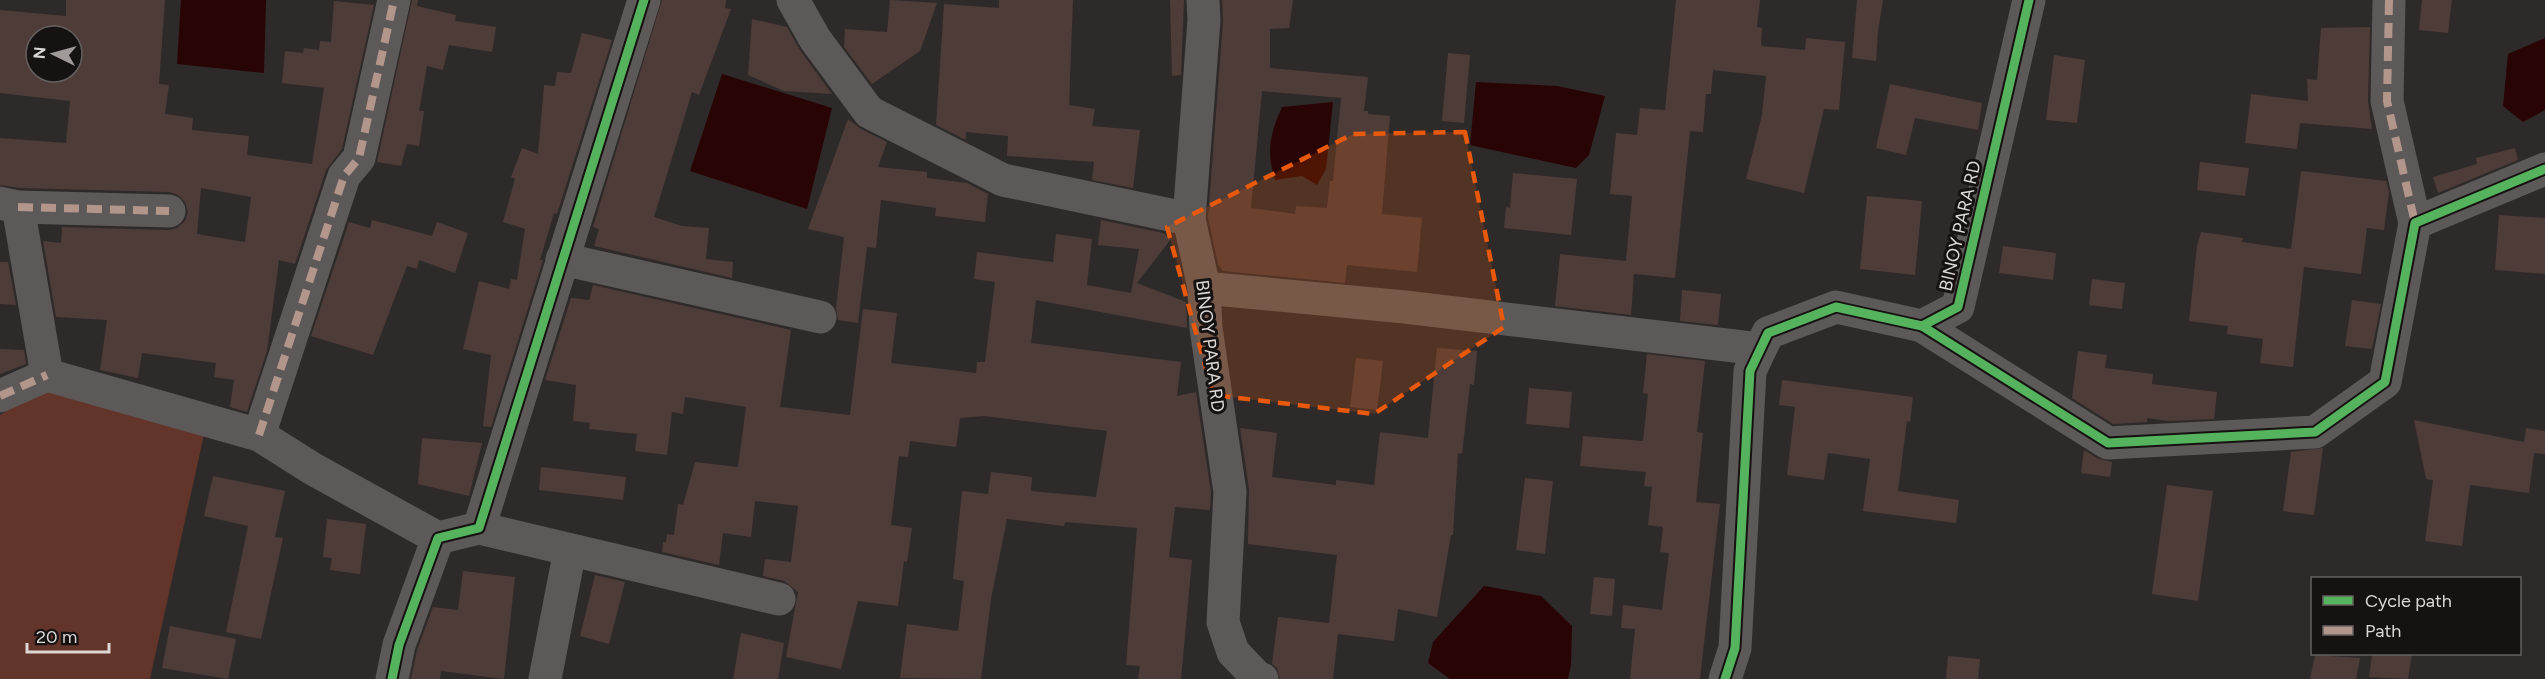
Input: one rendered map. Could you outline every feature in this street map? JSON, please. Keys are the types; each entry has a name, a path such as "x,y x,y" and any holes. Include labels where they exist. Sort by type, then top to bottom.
{"street":[{"path":"259,435 344,176 359,158 394,0"},
{"path":"479,528 644,0"},
{"path":"793,0 815,39 869,112 1003,180 1189,219"},
{"name":"BINOY PARA RD","path":"1203,0 1203,31 1189,219 1204,288 1206,328 1230,492 1223,622 1233,652 1257,677 1262,679"},
{"name":"BINOY PARA RD","path":"1922,326 1958,307 2029,0"},
{"path":"1725,679 1735,648 1750,371 1767,333 1836,307 1922,326 2108,443 2315,432 2385,382 2415,223 2388,101 2389,0"},
{"path":"2415,223 2545,169"},
{"path":"47,375 9,205 169,211"},
{"path":"562,259 820,317"},
{"path":"1204,288 1405,307 1760,350"},
{"path":"0,396 47,375 259,435 313,469 438,538 479,528 779,599"},
{"path":"392,679 399,645 438,538"},
{"path":"545,679 570,550"}],"highlighted area":[{"path":"1465,132 1504,327 1374,414 1213,395 1167,227 1353,134"}],"shaded area":[{"path":"181,0 266,0 264,73 177,64"},
{"path":"2545,38 2545,110 2523,122 2503,106 2508,54"},
{"path":"722,74 832,108 807,209 690,171"},
{"path":"1476,82 1557,86 1605,96 1589,155 1576,168 1470,145"},
{"path":"1333,102 1326,169 1317,185 1302,176 1275,180 1270,151 1282,107"},
{"path":"42,389 205,430 150,679 0,679 0,415"},
{"path":"1484,586 1541,596 1572,626 1571,664 1568,679 1450,679 1428,663 1433,642"}],"building":[{"path":"66,0 165,0 159,84 169,85 165,114 193,118 192,130 249,136 247,155 312,164 324,88 282,83 285,51 303,53 304,48 319,50 320,41 331,42 334,1 374,5 342,149 326,170 295,264 279,260 267,351 247,412 230,407 234,380 214,377 216,363 142,353 138,378 100,370 107,320 56,317 43,241 61,243 62,227 169,230 177,228 185,221 188,212 185,202 178,195 170,192 20,188 0,185 0,138 66,143 70,101 0,93 0,10 66,16","holes":["201,188 251,197 245,242 197,234"]},
{"path":"412,0 418,0 417,6 456,15 455,21 496,27 492,52 449,45 443,70 427,66 419,111 424,111 419,146 407,144 401,166 377,162"},
{"path":"662,0 726,0 725,8 731,9 699,95 692,92 654,217 682,226 709,228 706,259 733,262 732,278 594,246 599,229 593,227"},
{"path":"890,0 937,3 920,51 872,84 844,47 845,29 887,32"},
{"path":"999,0 1073,0 1069,105 1095,109 1092,126 1140,130 1133,188 1092,180 1094,162 1007,156 1008,136 966,132 966,139 964,139 936,125 944,4 999,8"},
{"path":"1170,0 1184,0 1181,75 1172,76"},
{"path":"1222,0 1293,0 1289,28 1270,29 1270,68 1368,77 1364,111 1368,111 1368,114 1390,116 1382,214 1422,218 1417,272 1347,265 1345,283 1223,271 1218,264 1208,218 1223,21","holes":["1262,91 1341,98 1333,181 1330,181 1327,208 1296,206 1295,214 1251,208"]},
{"path":"1676,0 1760,0 1757,27 1762,28 1761,46 1805,50 1806,38 1845,42 1839,110 1824,109 1804,193 1746,179 1762,115 1766,76 1713,70 1711,94 1706,94 1703,132 1690,131 1675,278 1634,274 1631,315 1555,306 1560,254 1626,261 1632,196 1610,194 1616,133 1637,135 1640,108 1665,110"},
{"path":"1857,0 1883,0 1876,61 1852,58"},
{"path":"2422,0 2452,0 2448,33 2419,30"},
{"path":"752,19 787,27 800,50 832,94 784,91 748,75"},
{"path":"2370,27 2368,101 2372,129 2300,123 2297,149 2245,143 2251,94 2308,101 2307,79 2317,80 2321,28"},
{"path":"582,33 612,40 557,214 554,213 540,260 543,260 491,427 483,426 491,355 463,349 479,281 509,289 511,279 517,280 525,229 503,222 515,179 511,177 522,148 538,154 544,85 555,86 557,72 571,73"},
{"path":"1448,53 1470,55 1464,123 1442,121"},
{"path":"2054,55 2085,60 2077,123 2046,120"},
{"path":"1890,84 1982,103 1978,130 1915,118 1906,155 1876,148"},
{"path":"848,119 861,129 887,142 878,167 927,172 927,178 967,183 988,194 985,222 935,216 936,208 881,200 876,248 867,247 858,323 838,320 836,308 844,237 808,229"},
{"path":"2515,148 2518,160 2438,193 2433,177 2477,164 2476,158"},
{"path":"2200,162 2249,168 2245,196 2197,190"},
{"path":"2301,171 2386,181 2389,192 2384,230 2367,228 2361,274 2304,267 2293,367 2260,363 2263,339 2227,334 2228,326 2189,321 2197,246 2201,232 2243,238 2242,242 2291,249"},
{"path":"1513,173 1577,179 1571,235 1504,228 1506,207 1510,208"},
{"path":"1867,196 1922,201 1915,275 1860,269"},
{"path":"2499,215 2545,218 2545,274 2495,270"},
{"path":"372,220 432,236 437,222 468,233 455,273 419,260 417,269 407,266 373,355 311,336 349,222 370,228"},
{"path":"1101,220 1163,233 1171,239 1137,283 1186,302 1187,328 1036,300 1031,343 1181,362 1177,396 1196,392 1211,493 1210,510 1175,507 1169,557 1192,560 1181,679 1138,679 1140,666 1126,665 1137,528 1065,522 1064,526 1007,519 991,599 981,679 900,678 907,624 958,631 964,581 953,579 962,491 988,494 991,472 1032,477 1031,491 1096,497 1107,431 984,416 960,418 956,447 910,441 908,457 899,456 891,525 912,528 907,562 904,561 898,606 858,601 841,669 786,657 798,592 784,581 763,576 765,559 791,562 798,506 755,501 751,537 723,533 719,565 662,552 667,534 674,535 678,504 683,505 695,462 738,467 746,407 685,397 683,414 672,412 667,455 635,451 637,434 589,429 590,423 573,421 576,385 545,380 571,298 589,300 593,285 791,330 780,407 850,415 863,309 897,313 891,363 976,373 977,362 985,362 995,282 974,279 977,252 1053,262 1056,234 1092,239 1087,285 1131,293 1139,249 1098,245"},
{"path":"2003,246 2056,253 2053,280 1999,273"},
{"path":"0,262 8,262 16,305 0,304"},
{"path":"2092,279 2125,283 2122,309 2089,305"},
{"path":"1682,290 1721,294 1718,325 1680,321"},
{"path":"2352,300 2381,304 2372,349 2345,346"},
{"path":"1437,348 1477,351 1474,385 1470,384 1462,454 1458,453 1453,535 1451,535 1437,617 1398,609 1394,641 1338,634 1333,679 1280,679 1277,668 1272,664 1278,617 1329,623 1337,555 1248,544 1249,489 1240,428 1277,433 1272,477 1336,485 1336,480 1374,485 1380,432 1428,438"},
{"path":"0,349 24,350 26,364 0,374"},
{"path":"2078,351 2107,355 2105,368 2153,374 2152,384 2217,392 2214,419 2169,421 2147,418 2147,422 2113,424 2072,398"},
{"path":"1647,354 1705,361 1697,432 1703,433 1696,502 1720,504 1700,679 1630,679 1635,629 1621,628 1623,605 1662,610 1669,553 1660,552 1663,527 1648,525 1652,487 1644,486 1646,472 1580,466 1583,436 1643,441 1648,394 1643,393"},
{"path":"1356,358 1383,361 1377,410 1350,407"},
{"path":"1782,380 1913,397 1910,422 1907,421 1898,491 1959,500 1956,523 1863,511 1870,459 1828,453 1824,480 1787,475 1795,407 1779,405"},
{"path":"1529,388 1572,392 1569,428 1526,424"},
{"path":"2414,420 2524,442 2526,428 2545,431 2545,454 2534,453 2529,493 2470,485 2462,546 2425,541 2433,480 2426,479"},
{"path":"422,438 482,443 469,496 418,484"},
{"path":"2323,448 2314,515 2283,511 2291,452"},
{"path":"2084,450 2099,459 2112,462 2110,477 2081,473"},
{"path":"541,467 626,477 623,500 539,490"},
{"path":"213,476 285,491 275,537 283,538 261,639 226,632 248,526 204,516"},
{"path":"1525,478 1553,481 1545,554 1516,550"},
{"path":"2167,485 2213,491 2198,601 2152,594"},
{"path":"327,519 366,524 360,574 330,570 332,558 323,557"},
{"path":"463,571 515,577 504,679 441,671 440,679 411,679 417,650 433,607 458,610"},
{"path":"595,575 625,582 609,644 580,636"},
{"path":"1594,577 1615,579 1612,616 1590,614"},
{"path":"170,626 236,639 228,679 162,668"},
{"path":"741,633 784,643 778,679 733,679"},
{"path":"2315,655 2360,658 2356,679 2310,679"},
{"path":"2372,655 2412,655 2408,679 2369,677"},
{"path":"1948,656 1980,659 1978,679 1946,679"}],"marked path":[{"path":"259,435 344,176 359,158 394,0"},
{"path":"2389,0 2387,101 2415,223"},
{"path":"18,207 169,211"},
{"path":"0,396 47,375"}],"cycle path":[{"path":"392,679 399,645 438,538 479,528 644,0"},
{"path":"1725,679 1735,648 1750,371 1768,333 1836,307 1922,326 1958,307 2029,0"},
{"path":"1922,326 2108,443 2315,432 2385,382 2415,223 2545,169"}]}
